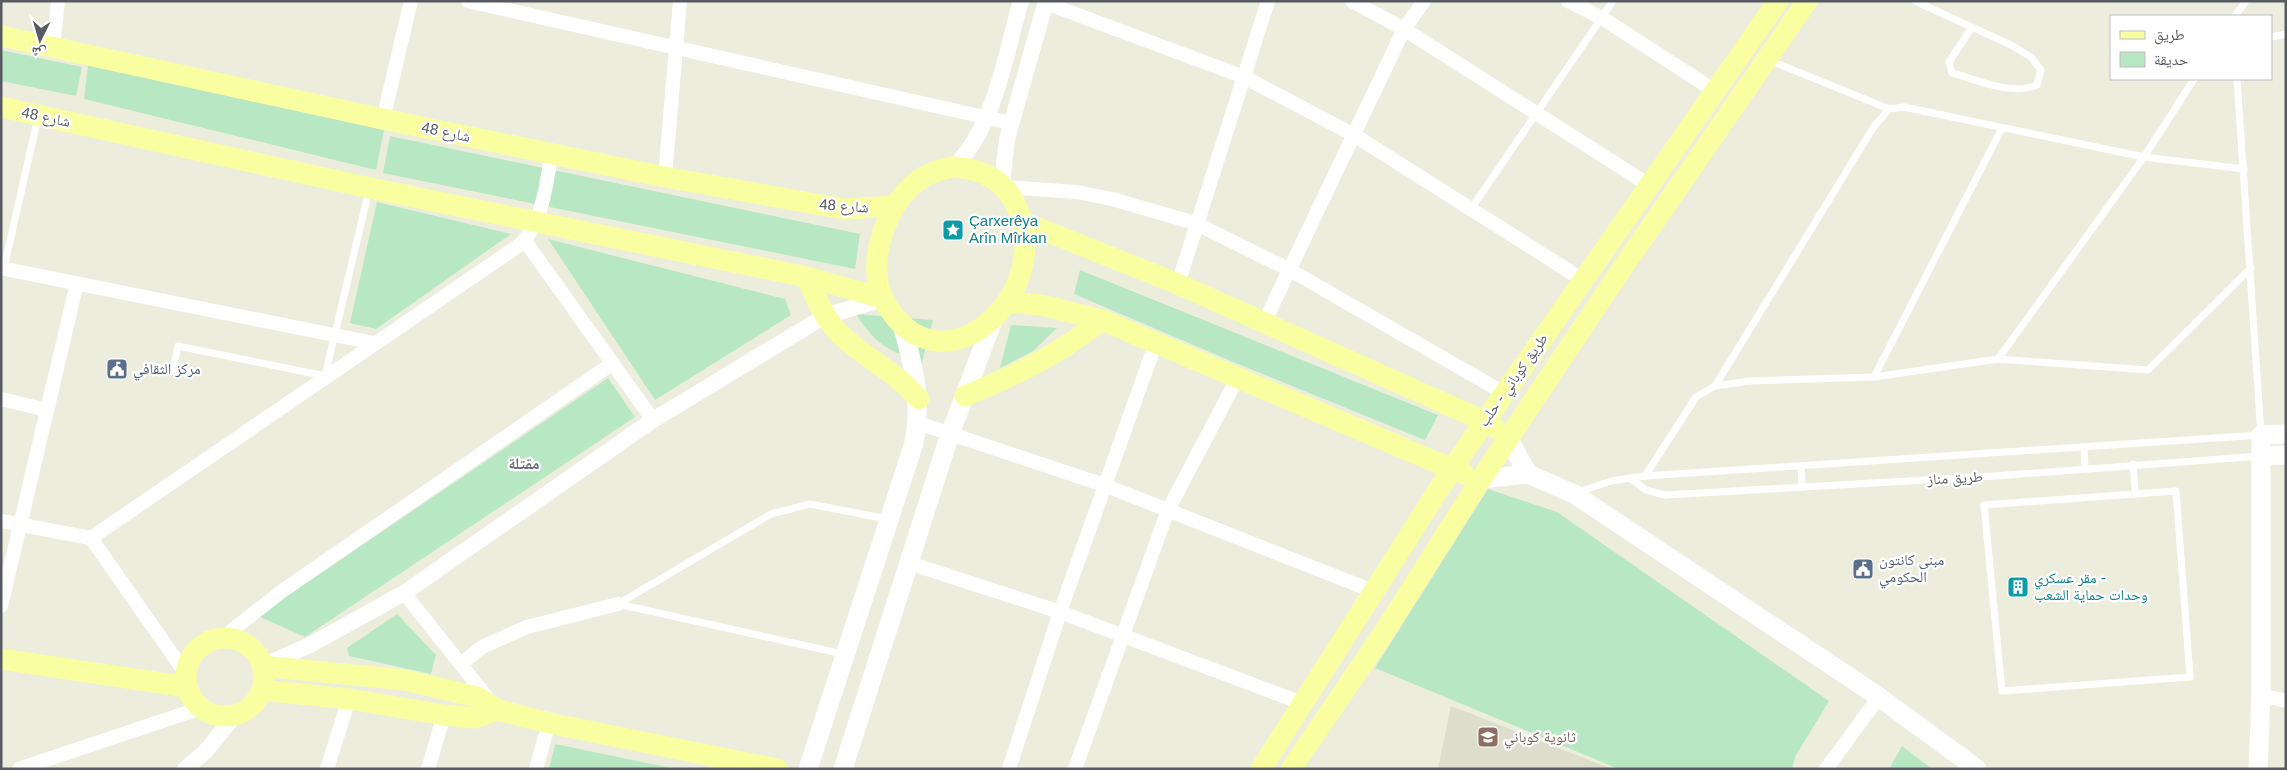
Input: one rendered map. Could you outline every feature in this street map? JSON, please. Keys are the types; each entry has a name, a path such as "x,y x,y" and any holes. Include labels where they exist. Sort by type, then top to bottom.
{"main road":[{"name":"طريق كوباني - حلب","path":"1261,769 1451,470 1778,1"},
{"name":"طريق كوباني - حلب","path":"1291,769 1383,634 1508,438 1621,270 1807,1"},
{"name":"48 شارع","path":"1,36 383,119 665,177 844,208 894,206"},
{"name":"48 شارع","path":"1,107 370,188 807,277 883,299"},
{"path":"808,769 890,519 918,423 919,399 903,328 883,299 878,279 877,260 886,223 894,206 905,191 919,179 935,171 954,166 972,168 990,175 1004,186 1015,203 1023,222 1026,243 1024,264 1018,284 1008,302 994,318 978,330 961,339 941,341 922,338 903,328"},
{"path":"1023,222 1178,284 1484,421 1508,438 1528,474"},
{"path":"807,277 814,297 825,316 841,335 895,374 919,399"},
{"path":"1008,302 1041,305 1102,320 1451,470 1481,479 1528,474 1574,494 1879,697 1977,769"},
{"path":"843,769 950,434 994,318"},
{"path":"965,396 1036,365 1070,344 1102,320"},
{"path":"2258,769 2261,695 2260,434"},
{"name":"طريق مناز","path":"2260,434 2286,434"},
{"name":"طريق مناز","path":"2261,456 2286,455"},
{"path":"221,639 234,640 247,645 257,654 262,666 264,678 262,690 252,705 236,714 224,716 212,714 202,708 193,699 187,681 190,661 197,650 208,642 221,639"},
{"path":"1,659 187,681"},
{"path":"262,666 405,680 477,697 498,710 549,723 777,769"},
{"path":"262,690 349,699 444,716 474,718 498,710"}],"street":[{"path":"53,46 58,1"},
{"path":"383,119 412,1"},
{"path":"468,1 1011,123"},
{"path":"665,177 680,1"},
{"path":"954,166 974,144 987,117 1021,1"},
{"path":"1178,284 1195,224 1268,1"},
{"path":"1352,1 1404,29 1649,186"},
{"path":"1264,323 1404,29 1424,1"},
{"path":"1568,1 1602,18 1715,91"},
{"path":"1504,393 1290,270 1195,224 1112,199 1076,192 1004,186 1004,154 1011,123 1046,2 1244,77 1354,135 1583,280"},
{"path":"91,538 524,240 536,222 552,154"},
{"path":"524,240 653,420"},
{"path":"3,268 374,343"},
{"path":"1,606 77,283"},
{"path":"262,666 310,645 404,593 653,420 825,316 883,299"},
{"path":"1010,769 1060,612 1156,342"},
{"path":"221,639 282,591 613,363"},
{"path":"1074,769 1121,635 1168,510 1238,377"},
{"path":"1,399 47,410"},
{"path":"918,423 1104,485 1373,592"},
{"path":"1,521 91,538 187,681"},
{"path":"909,564 1060,612 1302,702"},
{"path":"404,593 498,710"},
{"path":"461,664 482,647 527,627 618,604"},
{"path":"2261,695 2286,701"},
{"path":"1826,769 1879,697"},
{"path":"327,769 349,699"},
{"path":"18,769 202,708"},
{"path":"185,769 205,752 236,714"},
{"path":"428,769 444,716"},
{"path":"536,769 549,723"},
{"path":"199,769 205,752"}],"lane":[{"path":"1471,210 1613,1"},
{"path":"1915,1 1972,27 2031,57 2041,70 2037,85 2027,90 2006,88 1952,73 1949,62 1972,27"},
{"path":"2236,15 2246,1"},
{"path":"2272,37 2286,34"},
{"path":"1767,59 1889,109 1904,107 2144,157 2244,169"},
{"path":"1998,359 2144,157 2193,80"},
{"path":"2237,80 2251,268 2260,434"},
{"path":"1715,386 1872,128 1889,109"},
{"path":"3,268 38,115"},
{"path":"1874,377 2002,128"},
{"path":"173,370 178,346 325,376 370,188"},
{"path":"1645,476 1696,398 1715,386 1750,381 1874,377 1998,359 2148,370 2251,268"},
{"name":"طريق مناز","path":"1574,494 1630,478 1645,476 2260,434"},
{"path":"2084,447 2085,468"},
{"name":"طريق مناز","path":"1630,478 1646,490 1665,495 2261,456"},
{"path":"2133,464 2135,494"},
{"path":"1801,466 1802,487"},
{"path":"2176,491 2190,677 2002,692 1984,505 2135,494 2176,491"},
{"path":"618,604 771,514 810,504 890,519"},
{"path":"618,604 845,655"}],"shaded area":[{"name":"ثانوية كوباني","path":"1451,706 1612,769 1438,769"}],"green space":[{"path":"1,50 82,67 76,96 1,81"},
{"path":"88,65 384,130 376,170 84,99"},
{"path":"390,136 860,234 855,269 383,173"},
{"path":"377,202 511,234 376,329 350,323"},
{"path":"548,239 785,299 791,315 655,400"},
{"path":"1080,270 1438,415 1425,440 1238,364 1074,294"},
{"path":"856,314 933,320 922,362 884,346 863,325"},
{"path":"1011,325 1057,328 1033,351 1000,368"},
{"path":"608,378 635,417 305,637 258,616"},
{"path":"1488,489 1557,512 1829,701 1795,757 1792,769 1619,769 1375,668"},
{"path":"397,614 436,655 431,674 349,656 347,648"},
{"path":"555,744 676,769 549,769"},
{"path":"1902,746 1932,769 1889,769"}],"place":[{"name":"Çarxerêya Arîn Mîrkan","path":"953,230"},
{"name":"مركز الثقافي","path":"117,369"},
{"name":"مبنى كانتون الحكومي","path":"1863,569"},
{"name":"مقر عسكري - وحدات حماية الشعب","path":"2018,587"},
{"name":"ثانوية كوباني","path":"1488,737"}],"district":[{"name":"مقتلة","path":"524,463"}]}
